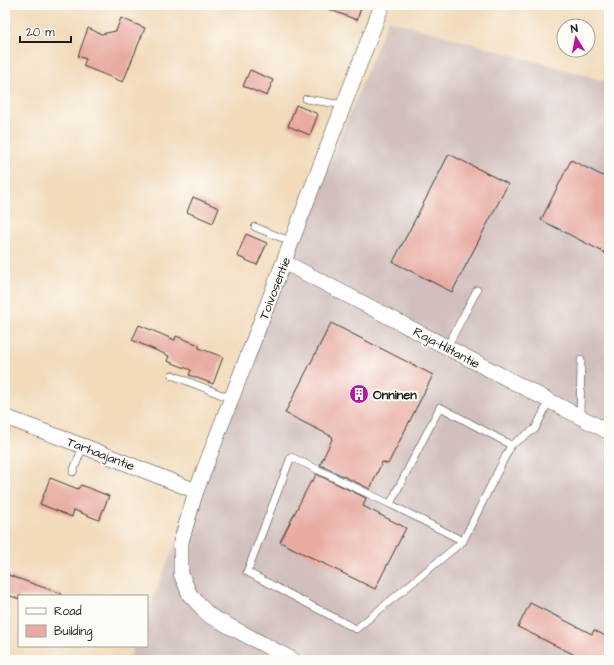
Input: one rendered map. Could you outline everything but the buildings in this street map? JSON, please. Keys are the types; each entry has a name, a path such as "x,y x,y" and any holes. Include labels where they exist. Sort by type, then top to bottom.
{"street":[{"name":"Toivosentie","path":"290,659 210,616 190,595 182,574 181,542 196,491 382,5"},
{"name":"Raja-Hiltantie","path":"284,262 609,432"},
{"name":"Tarhaajantie","path":"5,417 196,491"}],"lane":[{"path":"306,99 344,105"},
{"path":"255,228 292,242"},
{"path":"447,347 478,290"},
{"path":"580,417 581,360"},
{"path":"172,375 232,399"},
{"path":"463,541 390,504 291,457 247,572 356,629 463,541 511,445 535,429 549,401"},
{"path":"390,504 440,407 511,445"},
{"path":"74,472 83,446"}],"shaded area":[{"path":"388,20 609,82 609,660 128,660 134,647 148,647 148,611"}],"place":[{"name":"Onninen","path":"359,394"}]}
